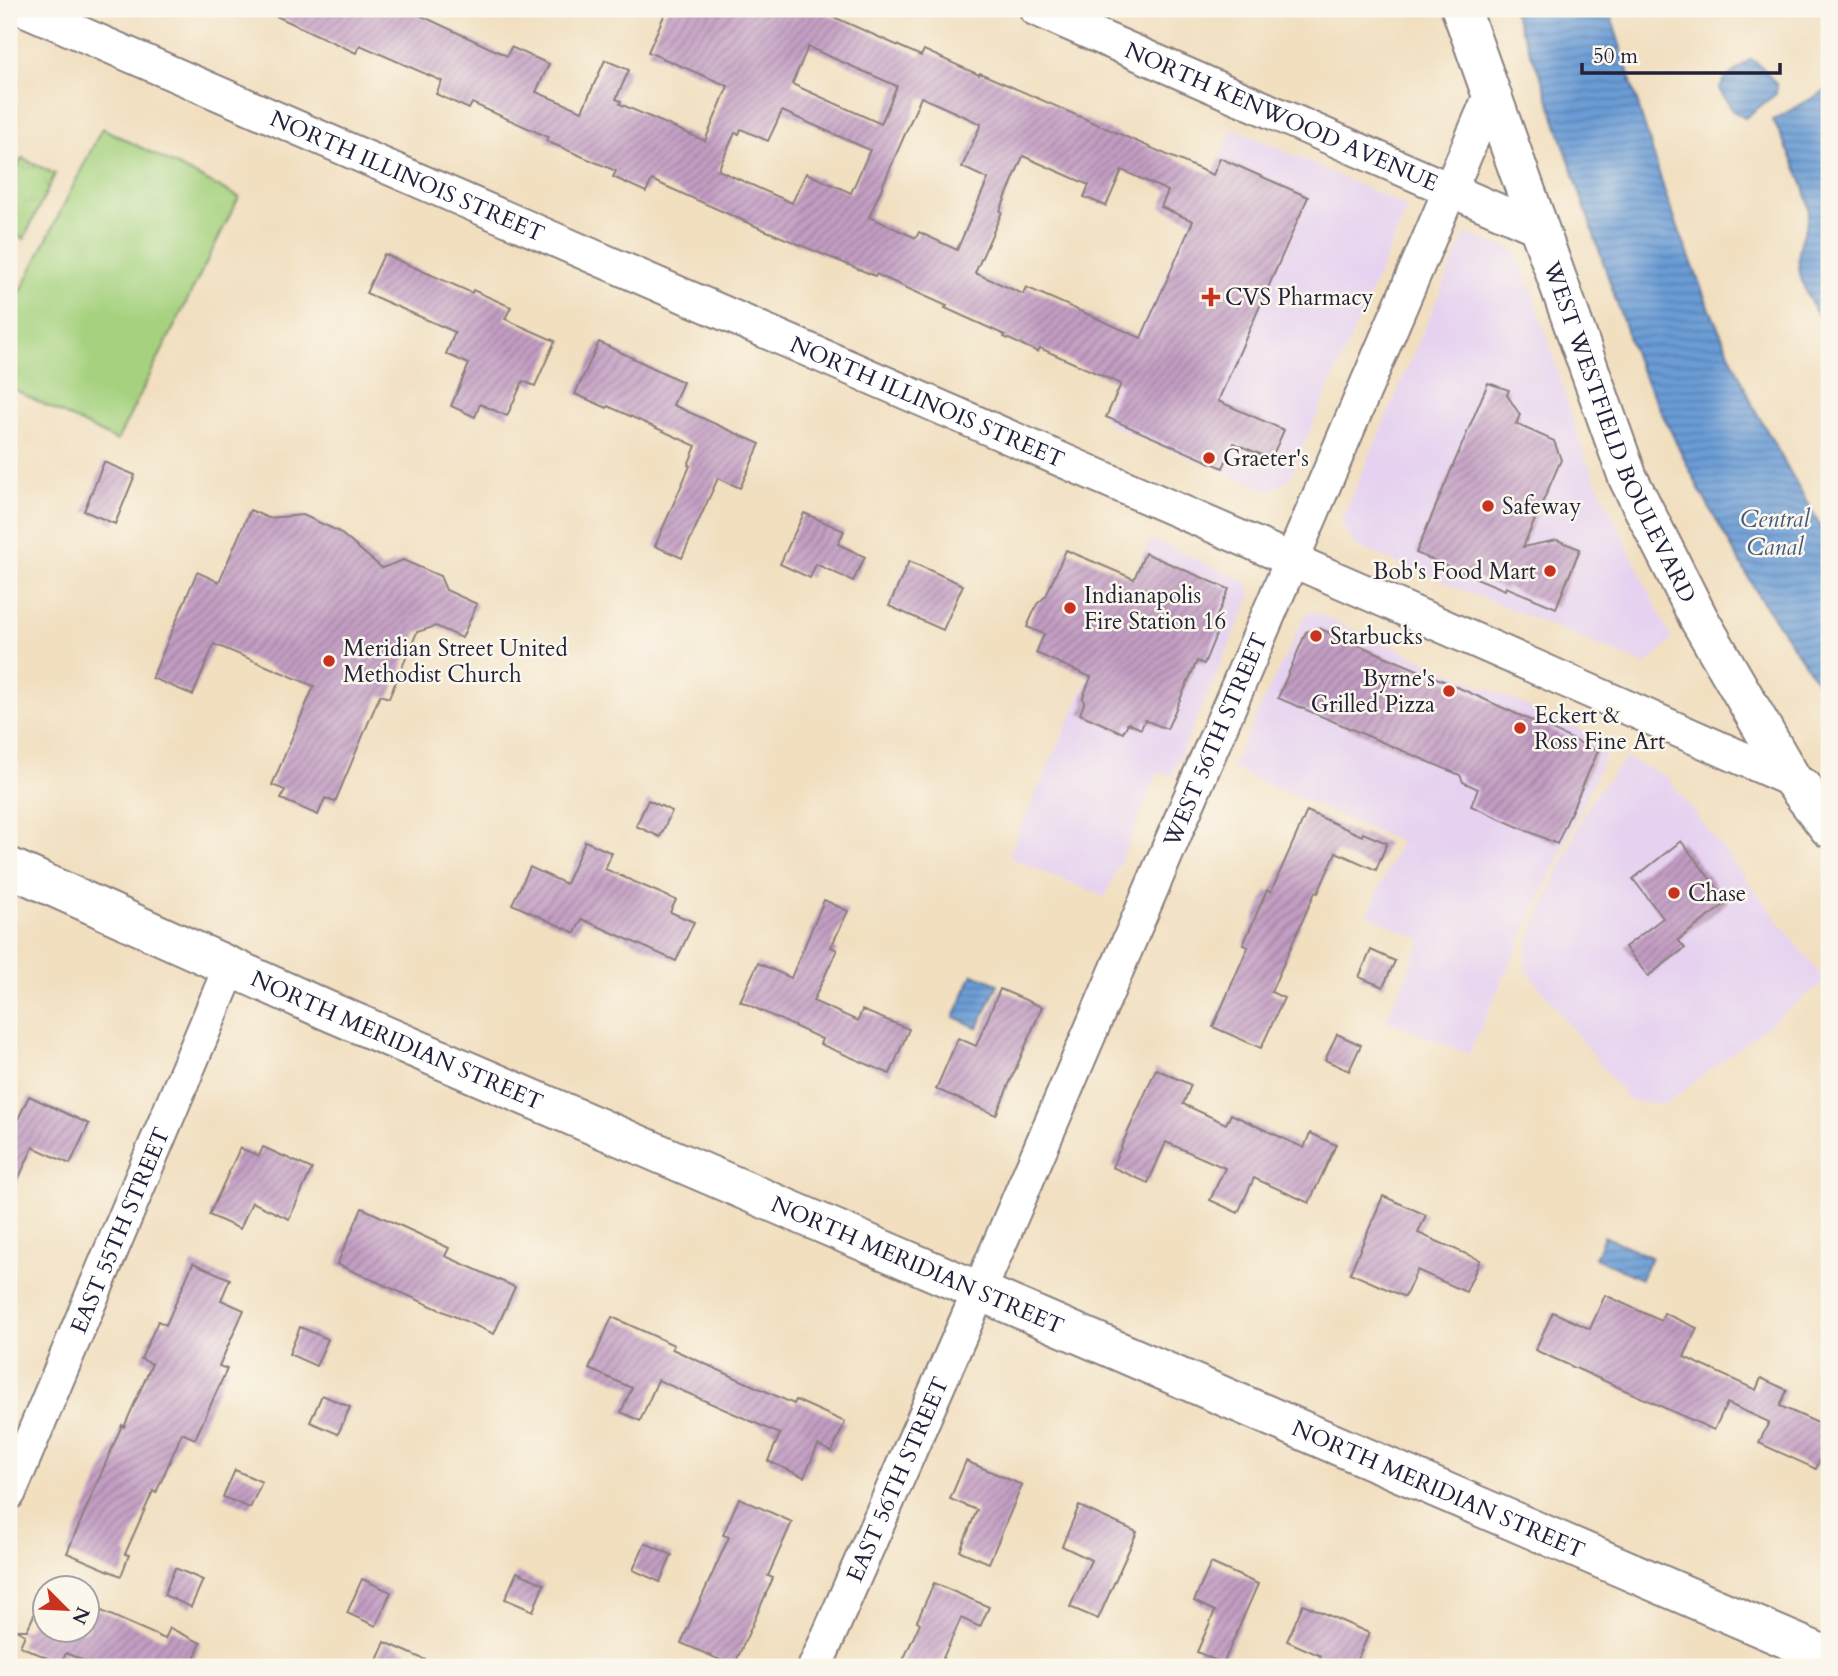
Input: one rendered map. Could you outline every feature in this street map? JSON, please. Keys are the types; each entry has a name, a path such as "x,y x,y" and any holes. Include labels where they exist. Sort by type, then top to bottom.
{"main road":[{"name":"WEST WESTFIELD BOULEVARD","path":"1461,9 1628,478 1685,595 1793,781 1829,828"},
{"name":"NORTH MERIDIAN STREET","path":"9,867 230,968 1829,1657"}],"street":[{"name":"NORTH ILLINOIS STREET","path":"24,9 1829,797"},
{"name":"NORTH KENWOOD AVENUE","path":"1036,9 1540,229"},
{"name":"NORTH KENWOOD AVENUE","path":"1450,189 1491,94"},
{"name":"WEST 56TH STREET","path":"979,1292 1450,189"},
{"name":"EAST 55TH STREET","path":"9,1493 230,968"},
{"name":"EAST 56TH STREET","path":"815,1667 979,1292"}],"shaded area":[{"path":"1233,128 1408,207 1289,479 1270,491 1108,424 1102,415"},
{"path":"1466,233 1516,251 1534,296 1585,457 1672,640 1646,665 1354,545 1341,521"},
{"path":"1154,540 1248,583 1251,596 1171,776 1158,773 1105,897 1008,857 1148,545"},
{"path":"1314,612 1611,743 1469,1054 1386,1020 1422,940 1368,915 1400,842 1231,768 1305,615"},
{"path":"1626,758 1666,776 1825,981 1666,1104 1629,1101 1525,968 1527,944 1590,801"}],"green space":[{"path":"102,128 239,197 117,441 9,387 9,315"},
{"path":"22,158 55,174 24,239 9,232 9,185"}],"water":[{"name":"Central Canal","path":"1512,9 1609,9 1666,196 1708,305 1753,406 1829,541 1829,699 1760,598 1700,491 1636,360 1541,77"},
{"path":"1751,59 1761,66 1777,85 1776,94 1745,118 1733,111 1719,89 1725,79"},
{"path":"1829,89 1829,336 1807,295 1800,274 1799,251 1809,215 1808,200 1795,164 1773,120"},
{"path":"973,974 998,984 978,1028 954,1017"},
{"path":"1604,1236 1651,1257 1641,1279 1595,1258"}],"building":[{"path":"261,9 407,9 507,56 511,47 549,64 536,92 582,111 605,60 629,70 616,99 621,101 620,104 705,141 728,86 648,52 667,9 816,9 921,56 924,50 979,75 980,73 1213,175 1220,158 1308,197 1218,401 1284,430 1271,459 1234,443 1223,468 1106,417 1121,384 1040,348 1038,352 876,274 875,276 762,229 652,180 646,192 613,177 616,171 546,141 548,137 472,103 469,109 436,94 442,81 360,45 356,53","holes":["808,47 897,86 881,124 792,84","921,97 981,124 962,167 988,179 957,250 919,232 916,238 869,217","782,111 870,150 851,193 806,173 792,203 718,170 735,133 739,134 741,129 768,141","1023,156 1089,185 1084,197 1106,206 1122,170 1168,191 1161,207 1193,221 1141,338 1026,287 1023,294 975,273 1002,212 1000,211"]},
{"path":"384,254 472,293 473,290 511,307 505,319 555,341 535,386 523,381 507,416 480,404 475,417 451,406 469,364 446,354 455,332 366,293"},
{"path":"599,342 683,382 673,405 760,444 740,488 718,478 682,558 655,546 696,446 575,394"},
{"name":"Safeway","path":"1488,383 1509,390 1507,395 1520,415 1516,424 1554,441 1561,460 1523,547 1557,540 1580,549 1556,608 1416,553"},
{"path":"104,462 135,475 115,524 84,511"},
{"name":"Meridian Street United Methodist Church","path":"250,510 268,518 303,515 338,531 382,568 403,560 440,576 446,590 477,604 462,638 436,626 417,632 389,698 380,695 335,802 325,798 318,815 281,799 285,790 272,785 314,686 214,644 193,695 152,678 197,572 219,582"},
{"path":"804,513 844,531 838,544 865,557 853,581 816,564 810,578 780,564"},
{"path":"1066,550 1134,579 1145,553 1229,589 1212,627 1218,630 1204,664 1197,661 1167,729 1145,720 1141,729 1128,723 1123,733 1080,714 1091,677 1036,653 1044,634 1027,627 1037,604 1046,596"},
{"path":"909,561 963,585 943,630 889,606"},
{"path":"1318,628 1598,751 1557,844 1471,806 1478,789 1463,782 1460,775 1278,698 1306,632"},
{"path":"648,800 672,811 660,837 636,826"},
{"path":"1307,811 1362,836 1363,833 1387,843 1376,870 1336,852 1318,893 1315,892 1271,992 1284,998 1261,1048 1213,1027 1248,947 1243,945 1267,890 1271,892"},
{"path":"585,841 612,853 605,869 676,900 670,912 694,922 676,961 582,919 575,933 512,904 530,867 566,884"},
{"path":"1681,841 1728,902 1678,940 1685,948 1648,976 1625,947 1663,918 1633,879"},
{"path":"824,900 848,911 831,947 837,950 813,1001 858,1021 862,1010 909,1029 890,1074 820,1044 822,1039 740,1001 758,963 791,978"},
{"path":"1371,950 1395,961 1383,987 1359,977"},
{"path":"1000,989 1042,1007 996,1115 936,1089 958,1038 976,1046"},
{"path":"1337,1034 1361,1045 1349,1071 1325,1060"},
{"path":"1156,1069 1191,1085 1183,1104 1226,1124 1231,1114 1304,1148 1310,1133 1336,1145 1309,1203 1254,1178 1238,1213 1210,1200 1225,1168 1166,1142 1148,1183 1112,1167"},
{"path":"29,1096 89,1124 70,1164 33,1147 9,1199 9,1138"},
{"path":"263,1147 312,1169 289,1219 252,1202 240,1229 209,1215 240,1148 259,1156"},
{"path":"1383,1196 1426,1215 1418,1233 1480,1260 1466,1292 1417,1270 1405,1297 1350,1273"},
{"path":"362,1208 449,1248 445,1256 515,1287 494,1334 337,1264"},
{"path":"193,1263 230,1279 221,1300 244,1310 219,1366 227,1369 195,1439 182,1433 125,1554 129,1555 121,1576 67,1553 122,1425 124,1427 152,1364 141,1359 158,1321 166,1325"},
{"path":"1605,1295 1661,1321 1664,1313 1697,1328 1684,1357 1756,1390 1761,1378 1787,1390 1780,1406 1829,1428 1829,1439 1816,1469 1759,1443 1769,1422 1727,1403 1714,1430 1535,1350 1553,1312 1590,1329"},
{"path":"612,1317 674,1345 672,1349 794,1404 796,1400 845,1422 832,1452 818,1445 804,1477 768,1461 780,1434 658,1380 640,1421 621,1412 632,1388 589,1369"},
{"path":"300,1327 328,1339 316,1366 289,1354"},
{"path":"322,1395 350,1407 338,1434 310,1422"},
{"path":"966,1461 1022,1485 989,1563 960,1551 977,1510 950,1499"},
{"path":"235,1470 262,1482 250,1508 223,1497"},
{"path":"739,1498 792,1522 768,1576 773,1578 734,1666 681,1643 729,1537 723,1535"},
{"path":"1079,1506 1137,1532 1098,1619 1070,1607 1091,1560 1062,1546"},
{"path":"645,1543 672,1555 660,1582 633,1570"},
{"path":"1211,1563 1258,1584 1223,1664 1197,1652 1215,1611 1194,1601"},
{"path":"175,1568 203,1580 191,1607 164,1595"},
{"path":"517,1572 544,1584 533,1611 505,1599"},
{"path":"362,1579 391,1592 376,1626 347,1613"},
{"path":"934,1583 989,1607 980,1627 961,1618 939,1667 900,1667 920,1623 917,1621"},
{"path":"1303,1604 1369,1633 1354,1667 1316,1667 1321,1656 1287,1641"},
{"path":"102,1611 165,1639 170,1628 201,1643 190,1667 98,1667 66,1653 61,1664 20,1646 25,1635 16,1630 27,1630 32,1619 32,1644 102,1644"},
{"path":"385,1642 441,1667 374,1667"}],"place":[{"name":"CVS Pharmacy","path":"1211,297"},
{"name":"Graeter's","path":"1209,458"},
{"name":"Safeway","path":"1488,506"},
{"name":"Bob's Food Mart","path":"1550,571"},
{"name":"Indianapolis Fire Station 16","path":"1070,608"},
{"name":"Starbucks","path":"1316,636"},
{"name":"Meridian Street United Methodist Church","path":"329,661"},
{"name":"Byrne's Grilled Pizza","path":"1449,691"},
{"name":"Eckert & Ross Fine Art","path":"1520,728"},
{"name":"Chase","path":"1674,893"}]}
